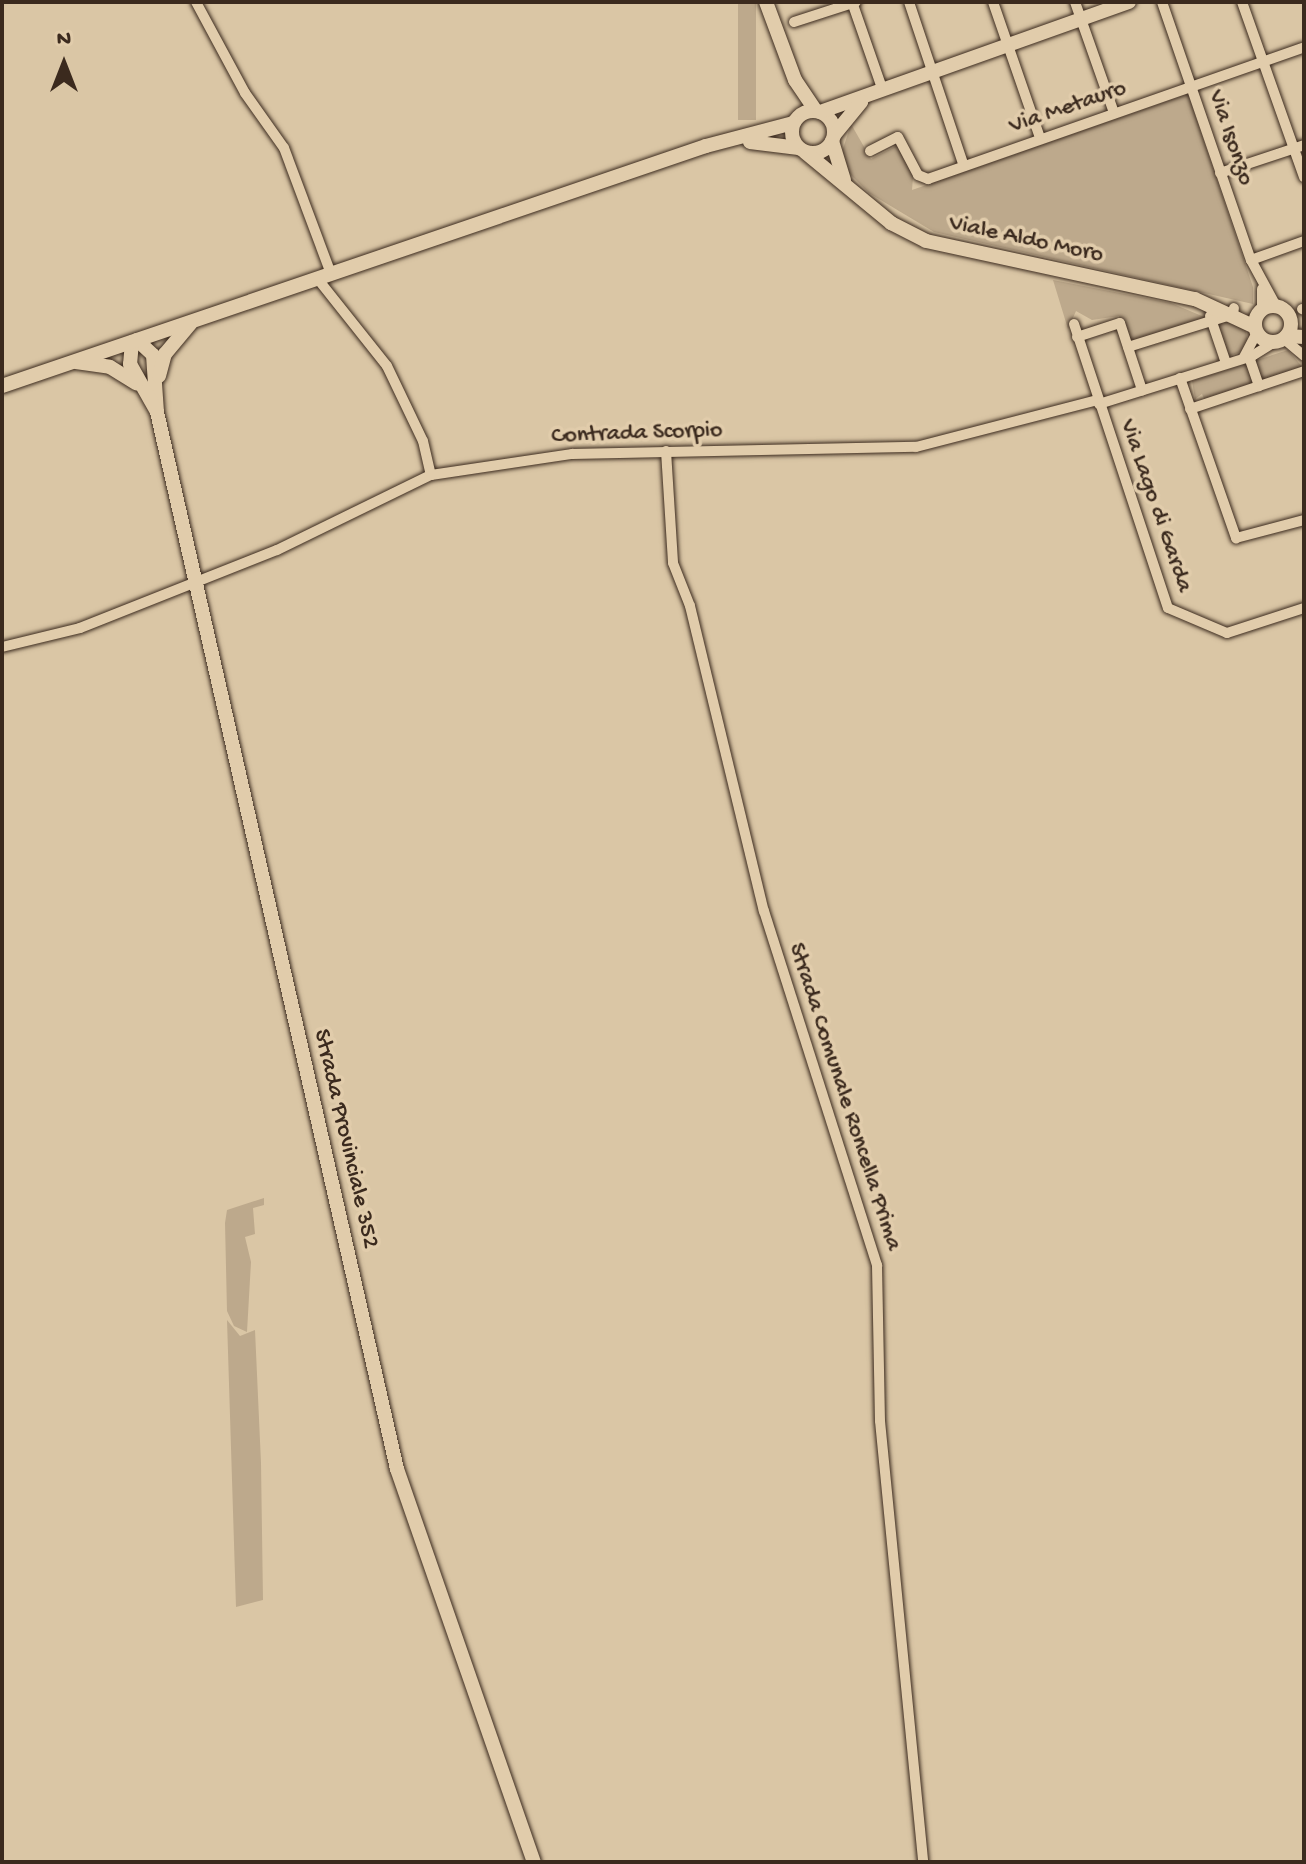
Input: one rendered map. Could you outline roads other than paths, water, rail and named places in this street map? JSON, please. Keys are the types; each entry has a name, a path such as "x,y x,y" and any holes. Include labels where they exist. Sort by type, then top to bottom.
{"main road":[{"name":"Viale Aldo Moro","path":"766,2 795,80 833,138 839,173 859,200"},
{"path":"2,386 706,146 795,120 932,68 1129,2"},
{"name":"Viale Aldo Moro","path":"795,80 795,120 802,150 859,200 891,223 942,246 1202,301 1233,311 1262,317 1299,312 1304,327"},
{"path":"706,146 824,150 854,107 882,88"},
{"path":"1282,339 1299,312"},
{"name":"Viale Aldo Moro","path":"1262,317 1282,339 1304,337"},
{"name":"Strada Provinciale 352","path":"158,380 165,354 194,320"},
{"path":"134,341 136,383"},
{"name":"Strada Provinciale 352","path":"134,341 153,355 158,380 157,412 397,1469 534,1862"},
{"name":"Strada Provinciale 352","path":"72,362 110,367 136,383 157,412"}],"street":[{"path":"196,2 245,93 284,148 324,276 387,366 423,441 431,475"},
{"path":"794,22 854,2 882,88"},
{"path":"909,2 964,166"},
{"path":"993,2 1040,138"},
{"path":"1075,2 1114,113"},
{"name":"Via Isonzo","path":"1162,2 1262,287 1262,317"},
{"path":"1242,2 1262,61 1299,147 1304,177"},
{"name":"Via Metauro","path":"870,151 898,137 925,179 1304,47"},
{"path":"1220,173 1299,147"},
{"path":"1251,260 1304,241"},
{"path":"1202,301 1212,320 1226,363"},
{"path":"1128,347 1233,311"},
{"path":"1259,386 1246,356 1262,317"},
{"path":"1077,337 1120,323 1142,390"},
{"name":"Via Lago di Garda","path":"1074,324 1168,608 1227,633 1304,608"},
{"path":"1282,339 1304,356"},
{"name":"Contrada Scorpio","path":"2,647 80,628 195,578 277,550 431,475 557,456 916,447 1142,390 1246,356 1282,339"},
{"path":"1190,409 1304,371"},
{"path":"1180,378 1236,538 1304,520"},
{"name":"Strada Comunale Roncella Prima","path":"666,451 673,563 690,606 772,940 877,1265 880,1421 923,1862"}]}
